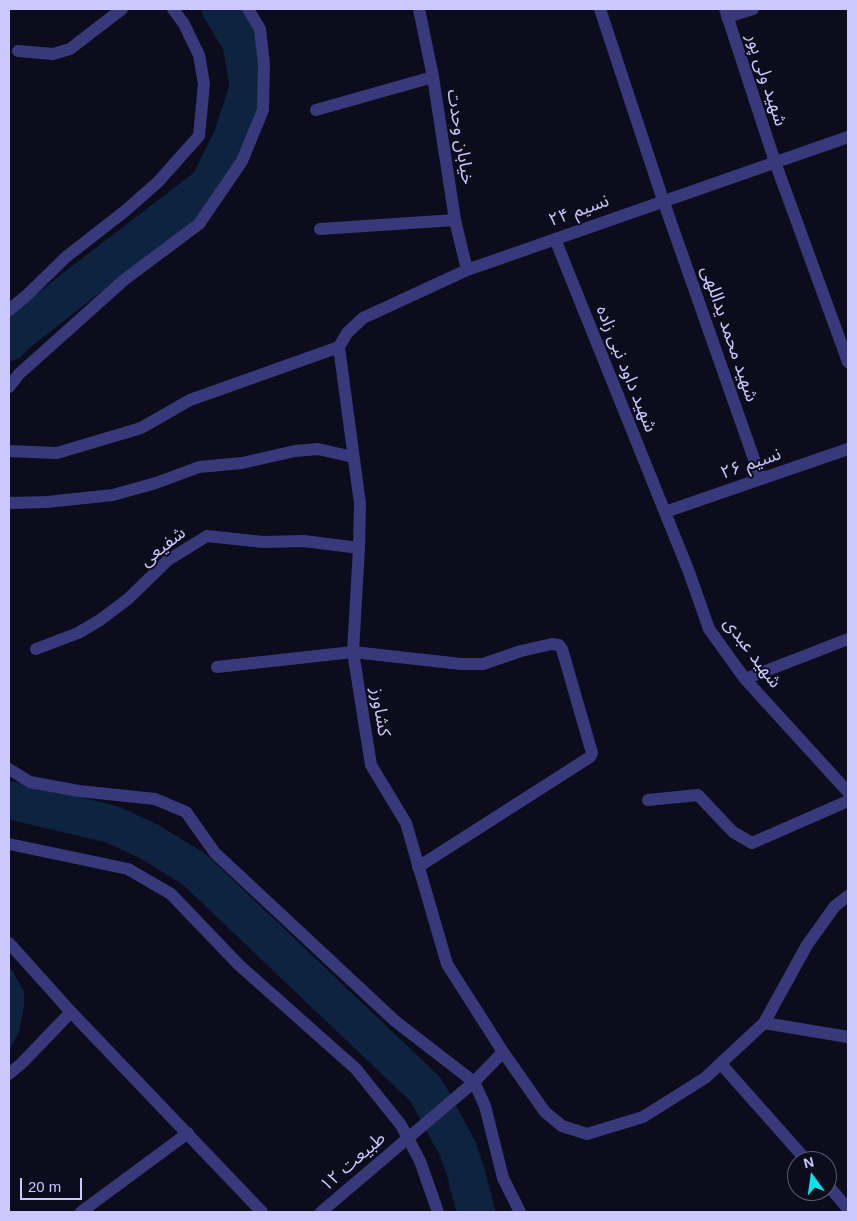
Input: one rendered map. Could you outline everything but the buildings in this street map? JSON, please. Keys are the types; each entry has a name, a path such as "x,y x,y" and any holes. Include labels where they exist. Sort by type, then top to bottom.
{"street":[{"path":"18,51 53,54 70,49 122,9"},
{"path":"9,310 66,257 125,211 158,182 199,136 204,84 199,55 184,24 173,9"},
{"path":"9,387 19,374 124,280 199,224 242,161 263,110 264,64 260,29 248,9"},
{"name":"خیابان وحدت","path":"418,9 433,77 456,220 467,270"},
{"name":"شهید محمد یداللهی","path":"600,9 663,200 761,479"},
{"path":"726,13 753,9"},
{"name":"شهید ولی پور","path":"726,13 775,162 848,362"},
{"path":"316,110 433,77"},
{"name":"نسیم ۲۴","path":"339,347 347,333 363,318 467,270 848,136"},
{"path":"320,229 456,220"},
{"name":"شهید داود نبی زاده","path":"554,239 665,512"},
{"path":"9,450 57,453 141,428 190,400 339,347"},
{"name":"کشاورز","path":"339,347 360,504 353,652 371,765 406,823 447,964 503,1052 545,1112 562,1126 587,1134 643,1117 705,1078 764,1023 807,945 835,906 848,896"},
{"name":"نسیم ۲۶","path":"665,512 848,448"},
{"path":"9,503 47,502 113,495 199,468 242,463 295,451 318,449 353,456"},
{"name":"شهید عبدی","path":"665,512 709,629 745,679 848,792"},
{"name":"شفیعی","path":"36,649 78,633 100,620 128,599 168,560 207,536 263,542 304,541 359,548"},
{"path":"745,679 848,639"},
{"path":"217,667 353,652 461,664 483,664 521,651 559,644 562,648 592,753 590,757 418,867"},
{"path":"9,769 30,782 79,791 154,799 186,812 215,853 396,1021 474,1082 486,1106 503,1178 520,1212"},
{"path":"648,800 698,795 734,832 752,843 848,801"},
{"path":"9,844 128,869 171,894 239,965 356,1069 401,1125 420,1161 438,1212"},
{"path":"9,943 262,1212"},
{"path":"9,1074 72,1012"},
{"path":"764,1023 848,1037"},
{"name":"طبیعت ۱۲","path":"320,1212 474,1082 503,1052"},
{"path":"721,1064 798,1151"},
{"path":"81,1212 188,1133"},
{"path":"837,1196 848,1209"}],"water":[{"path":"9,967 24,992 24,1006 19,1031 9,1051"}],"waterway":[{"path":"9,342 80,284 209,185 232,138 249,87 241,42 221,9"},
{"path":"9,800 111,824 148,841 194,869 426,1090 458,1149 476,1212"}]}
